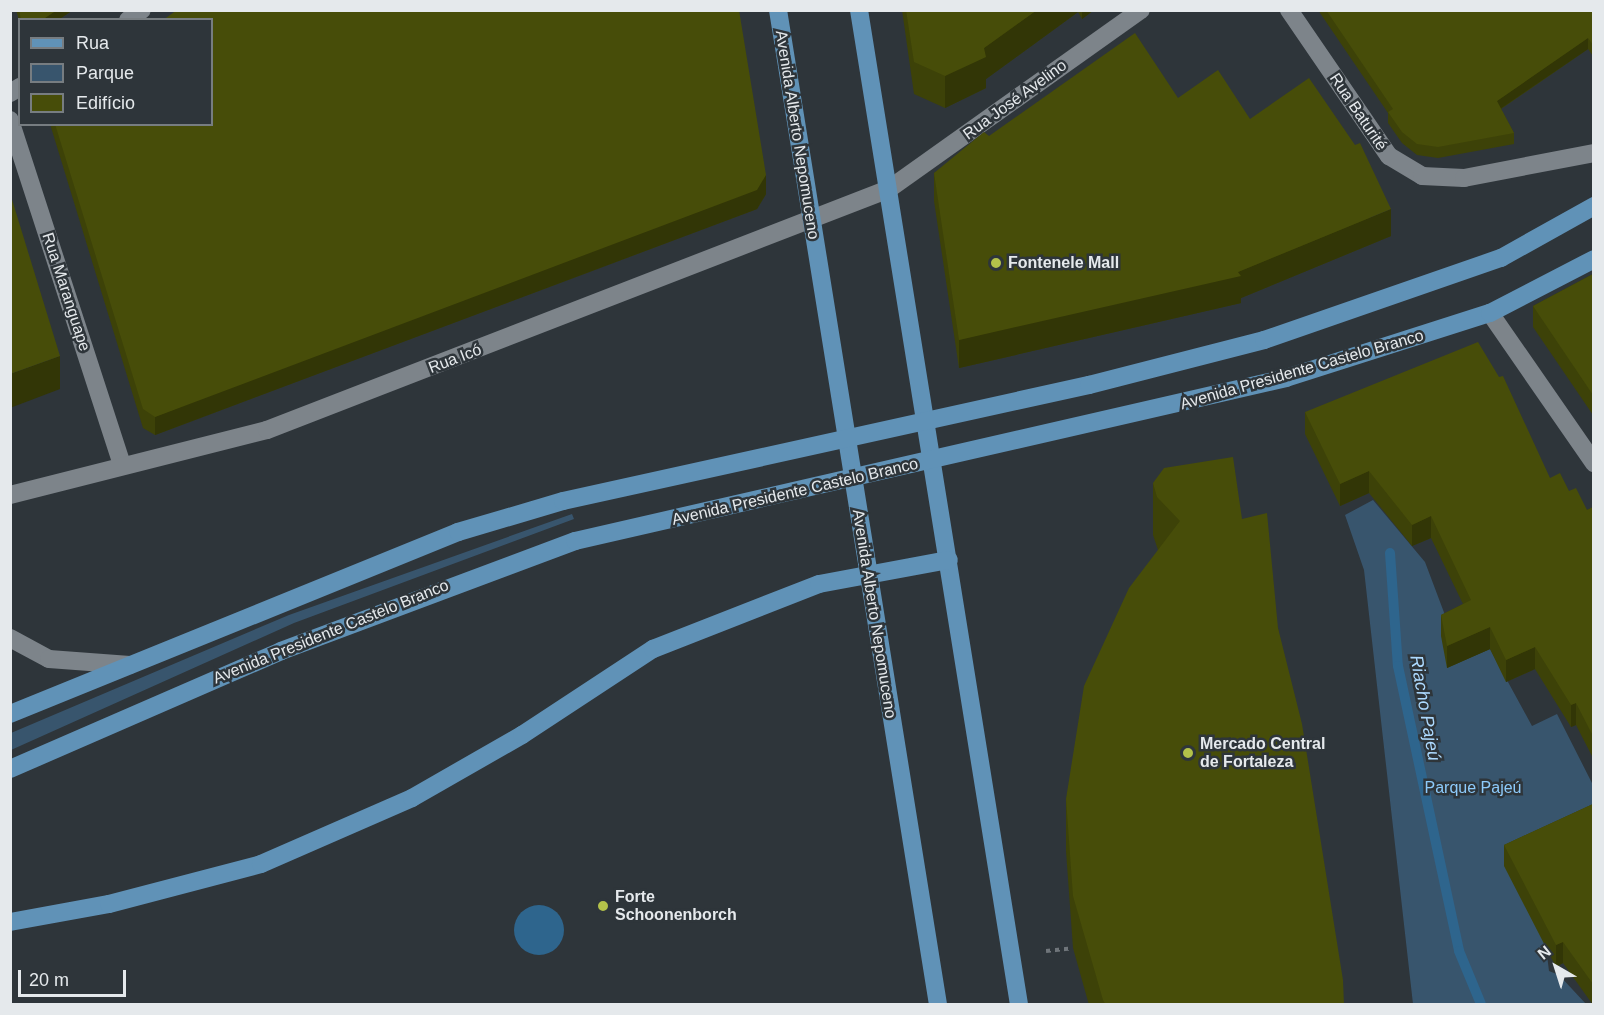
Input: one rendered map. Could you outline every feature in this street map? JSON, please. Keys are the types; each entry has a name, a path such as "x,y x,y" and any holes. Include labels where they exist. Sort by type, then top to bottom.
{"main road":[{"name":"Avenida Alberto Nepomuceno","path":"778,10 809,221 938,1005"},
{"path":"859,10 1019,1005"},
{"path":"10,714 394,556 563,501 1089,385 1395,299 1501,258 1593,206"},
{"name":"Avenida Presidente Castelo Branco","path":"10,769 281,651 574,541 1190,404 1490,313 1593,259"},
{"path":"10,922 109,904 261,864 412,798 522,735 653,650 819,584 949,560"}],"street":[{"name":"Rua José Avelino","path":"889,189 1141,10"},
{"name":"Rua Baturité","path":"1289,10 1389,156 1422,176 1464,178 1593,153"},
{"name":"Rua Maranguape","path":"10,120 122,465"},
{"name":"Rua Icó","path":"10,495 267,430 889,189"},
{"path":"1490,313 1593,463"},
{"path":"10,638 49,659 130,665"}],"path":[{"path":"1046,951 1073,948"}],"green space":[{"name":"Parque Pajeú","path":"1373,500 1425,562 1451,631 1447,667 1490,649 1532,726 1557,714 1593,785 1593,826 1546,947 1549,971 1559,975 1586,1004 1413,1004 1364,570 1345,515"},
{"path":"572,514 574,519 294,623 11,750 11,733 289,615"}],"shaded area":[{"path":"534,905 544,905 557,912 564,925 564,935 557,948 544,955 534,955 525,951 518,944 514,935 514,925 518,916 525,909"}],"building":[{"path":"19,10 57,10 45,18 21,18"},
{"path":"177,10 739,10 766,175 757,190 155,417 143,409 56,126 213,126 213,18 166,18"},
{"path":"906,10 1037,10 984,48 986,57 945,76 914,62"},
{"path":"1326,10 1593,10 1593,45 1588,38 1497,101 1514,133 1438,147 1417,144 1402,132 1388,112 1393,109"},
{"path":"1135,33 1178,98 1218,70 1250,119 1309,78 1355,145 1360,143 1391,209 1238,272 1241,276 959,340 934,173 984,132 989,136"},
{"path":"10,193 60,356 10,374"},
{"path":"1593,274 1593,395 1533,306"},
{"path":"1478,342 1499,377 1503,376 1550,478 1560,473 1569,491 1576,488 1587,510 1593,507 1593,736 1576,703 1571,705 1535,647 1506,660 1490,627 1447,646 1441,615 1471,600 1431,516 1412,525 1369,471 1340,484 1305,412"},
{"name":"Mercado Central de Fortaleza","path":"1233,457 1242,519 1267,513 1278,628 1302,724 1343,980 1344,1005 1106,1005 1073,896 1066,799 1084,686 1129,588 1180,521 1157,497 1153,483 1164,468"},
{"path":"1593,804 1593,984 1563,942 1556,945 1504,845"}],"waterway":[{"name":"Riacho Pajeú","path":"1390,553 1398,666 1459,951 1481,1004"}],"place":[{"name":"Fontenele Mall","path":"996,263"},
{"name":"Mercado Central de Fortaleza","path":"1188,753"},
{"name":"Forte Schoonenborch","path":"603,906"}]}
